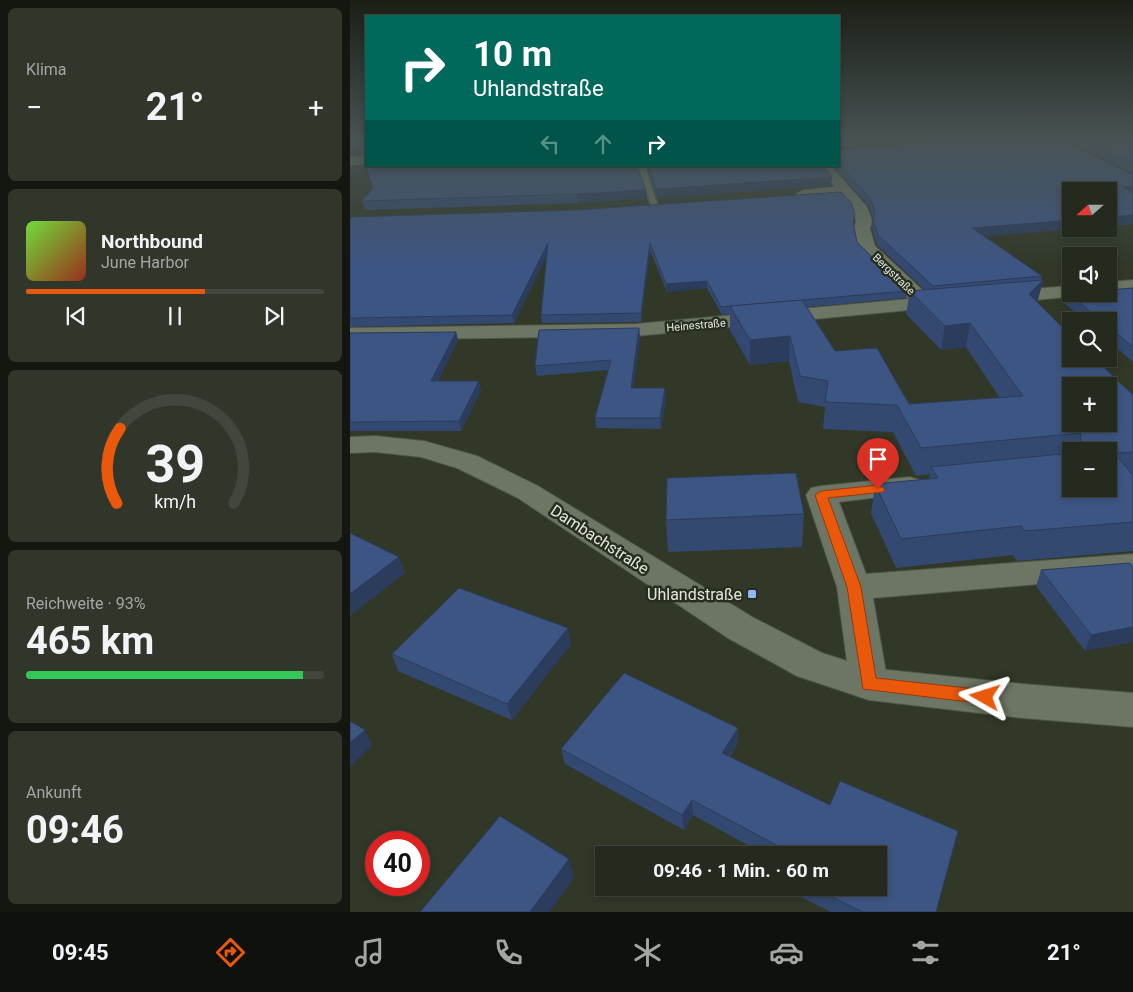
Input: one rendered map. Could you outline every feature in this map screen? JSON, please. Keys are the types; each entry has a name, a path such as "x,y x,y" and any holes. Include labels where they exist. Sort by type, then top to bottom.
{"street":[{"name":"Bergstraße","path":"839,183 859,207 864,221 862,229 867,248 925,304"},
{"path":"788,195 846,191"},
{"path":"636,206 674,204"},
{"path":"1117,287 1133,286"},
{"name":"Heinestraße","path":"350,334 636,330 1062,293"},
{"name":"Dambachstraße","path":"350,445 375,444 424,449 467,462 528,492 740,628 810,665 869,684 1023,701 1133,710"},
{"path":"869,684 854,587 821,495 936,484"},
{"path":"854,587 1133,566"}],"lane":[{"path":"647,183 655,205"}],"building":[{"path":"371,183 643,183 646,190 362,201 373,188"},
{"path":"654,183 750,183 656,189"},
{"path":"856,183 1062,183 1062,221 972,228 1042,276 933,286 878,235 873,220 875,211 870,198"},
{"path":"1118,183 1133,183 1133,186 1122,187 1133,193 1133,215 1118,216"},
{"path":"841,192 851,202 855,214 853,222 857,242 907,291 721,307 707,281 666,284 650,243 641,313 541,315 548,243 512,315 350,318 350,219 352,217 577,210"},
{"path":"1043,280 1029,294 1062,327 1062,367 1103,367 1114,377 1062,377 1062,432 1117,432 1117,380 1133,395 1133,452 1117,453 1117,442 1080,442 1081,433 921,448 897,405 825,402 828,381 800,376 790,336 750,340 730,306 802,300 835,351 877,348 909,404 1023,396 970,323 945,326 910,291"},
{"path":"1133,288 1133,347 1117,334 1117,312 1091,312 1079,302 1117,302 1117,289"},
{"path":"639,328 631,388 665,388 660,418 595,418 611,360 535,366 539,330"},
{"path":"456,332 431,381 479,381 459,421 350,422 350,333"},
{"path":"1062,454 1062,497 1117,497 1117,456 1133,475 1133,522 1025,531 1021,526 901,539 875,484 938,478 931,467"},
{"path":"796,473 804,514 666,520 667,478"},
{"path":"350,533 399,557 350,594"},
{"path":"1130,563 1133,567 1133,627 1091,635 1041,570"},
{"path":"459,588 568,628 507,704 392,654"},
{"path":"624,673 738,728 722,753 830,805 840,781 958,831 936,912 863,912 830,896 887,896 887,846 778,846 692,800 682,815 561,749"},
{"path":"350,721 365,730 350,743"},
{"path":"500,816 569,859 530,912 420,912"}],"place":[{"name":"Uhlandstraße","path":"752,594"}],"route":[{"path":"878,489 821,495 854,587 869,684 985,697"}]}
